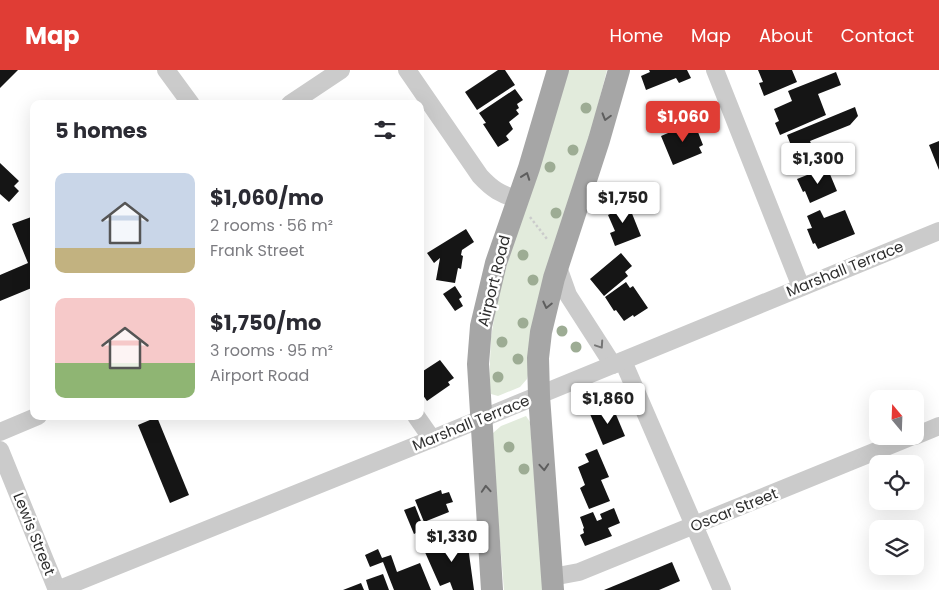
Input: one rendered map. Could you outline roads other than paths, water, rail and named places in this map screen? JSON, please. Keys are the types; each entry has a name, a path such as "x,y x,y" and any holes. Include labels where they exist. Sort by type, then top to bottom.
{"main road":[{"name":"Airport Road","path":"492,590 478,364 481,326 496,263 529,168 558,70"},
{"path":"553,584 539,396 538,358 541,332 549,296 599,140 619,70"}],"street":[{"path":"166,70 188,100"},
{"path":"296,100 342,70"},
{"path":"407,70 480,176 492,188 516,203"},
{"path":"715,70 801,287"},
{"name":"Marshall Terrace","path":"57,590 539,396 939,231"},
{"path":"559,263 568,295 618,363 695,526 722,590"},
{"path":"0,432 30,419"},
{"path":"419,420 432,439"},
{"name":"Oscar Street","path":"924,432 939,426"},
{"name":"Oscar Street","path":"553,584 892,445"},
{"name":"Lewis Street","path":"0,450 57,590"}]}
